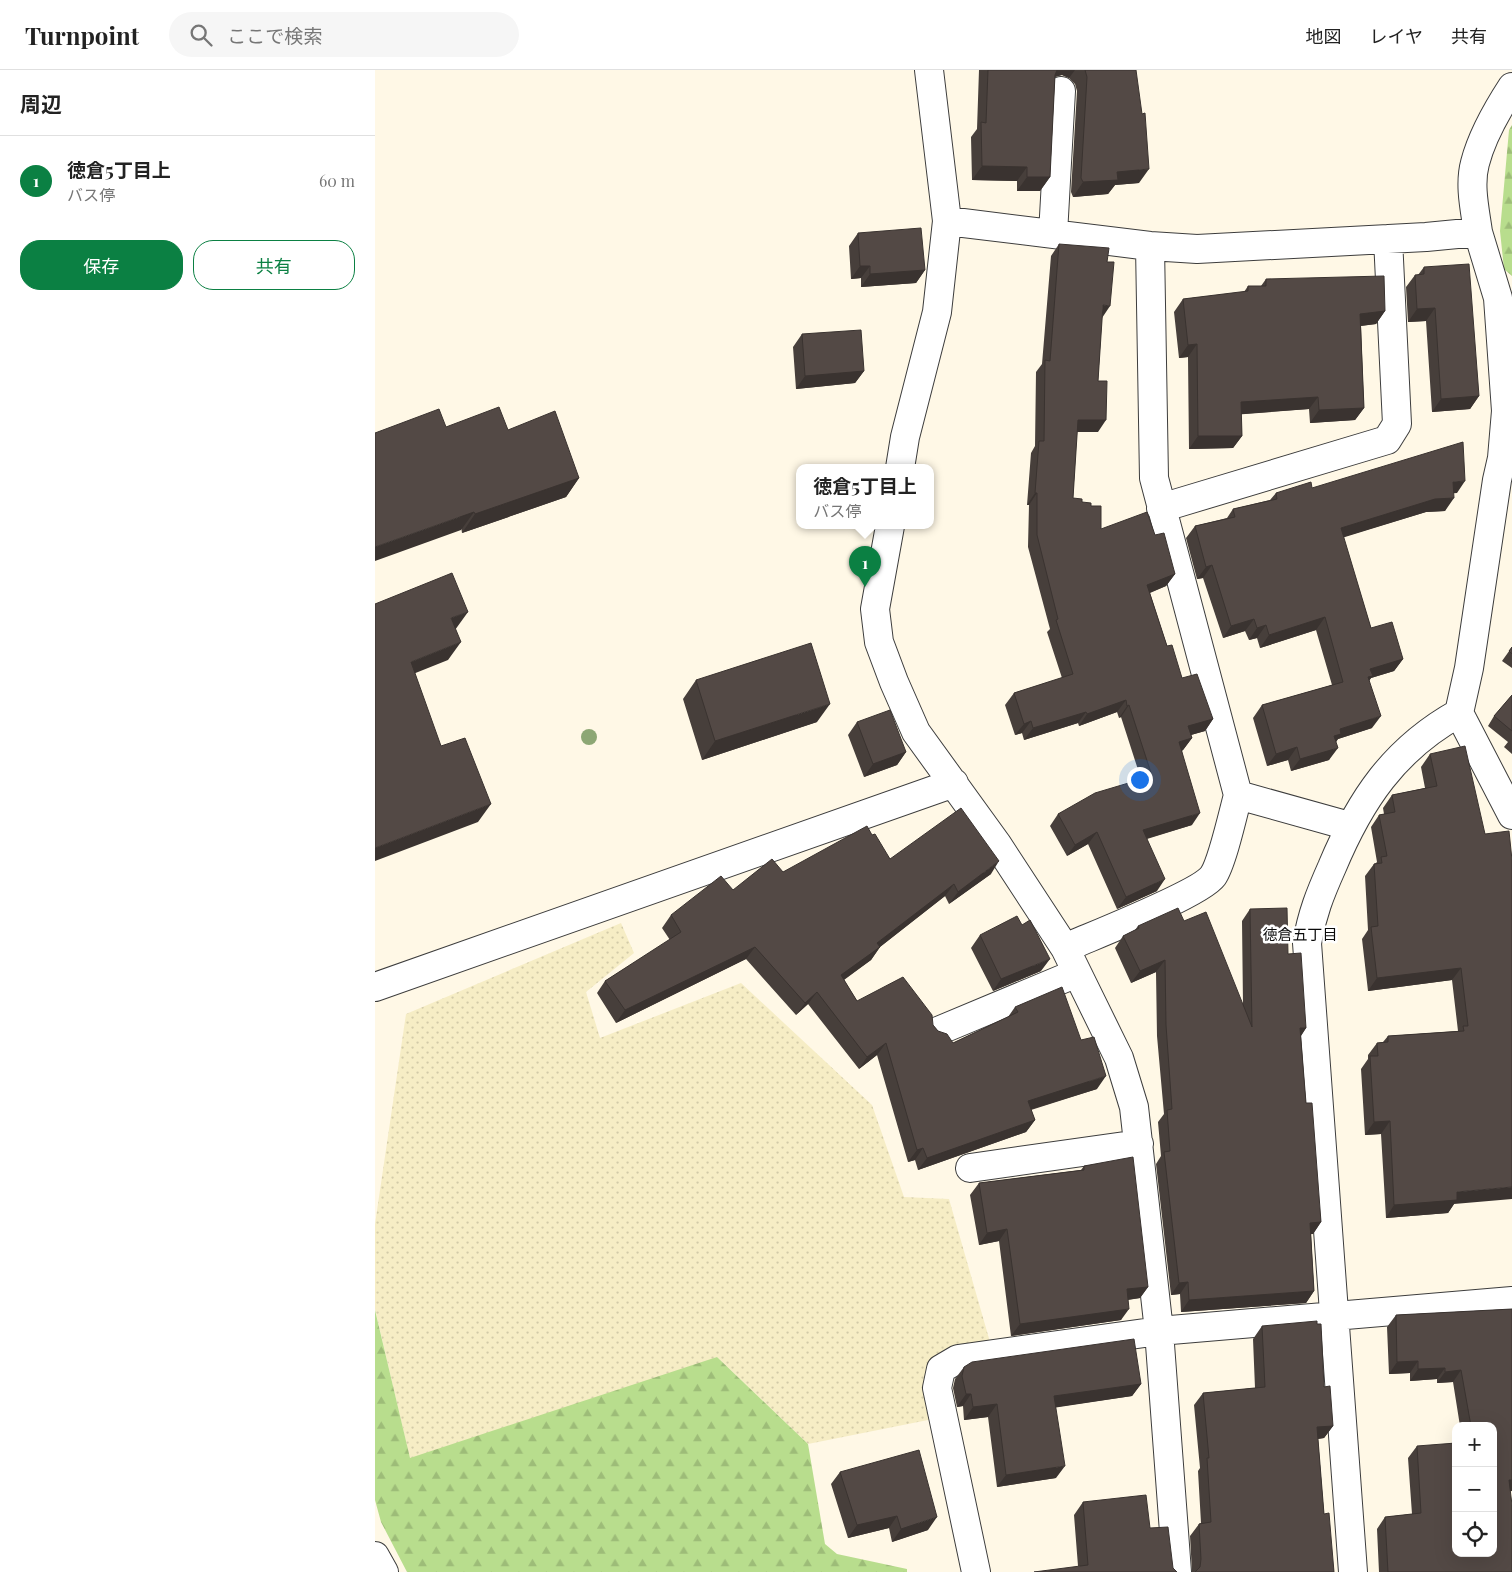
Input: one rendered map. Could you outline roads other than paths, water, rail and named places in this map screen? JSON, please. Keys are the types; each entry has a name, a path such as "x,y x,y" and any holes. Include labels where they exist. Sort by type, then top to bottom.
{"street":[{"path":"901,464 905,437 937,312 947,221 929,70"},
{"path":"1512,87 1496,111 1475,164 1473,198 1478,232 1498,298 1507,448 1497,480 1469,668 1459,713 1512,815"},
{"path":"1053,234 1061,91"},
{"path":"947,221 1150,246 1197,249 1388,239 1478,232"},
{"path":"1161,508 1387,440 1397,424 1388,239"},
{"path":"1065,948 1192,892 1213,877 1219,865 1238,795 1154,478 1150,246"},
{"path":"888,529 875,609 879,642 916,732 997,844 1065,948 1119,1058 1134,1107 1159,1331 1177,1572"},
{"path":"1353,1572 1307,943 1313,911 1349,826 1378,781 1406,751 1436,726 1459,713"},
{"path":"375,987 954,783"},
{"path":"1238,795 1349,826"},
{"path":"938,1031 1077,973"},
{"path":"970,1168 1139,1144"},
{"path":"975,1572 937,1388 941,1369 958,1359 1159,1331 1512,1301"},
{"path":"375,1556 384,1572"}],"place":[{"name":"徳倉5丁目上","path":"865,587"}],"district":[{"name":"徳倉五丁目","path":"1300,934"}]}
